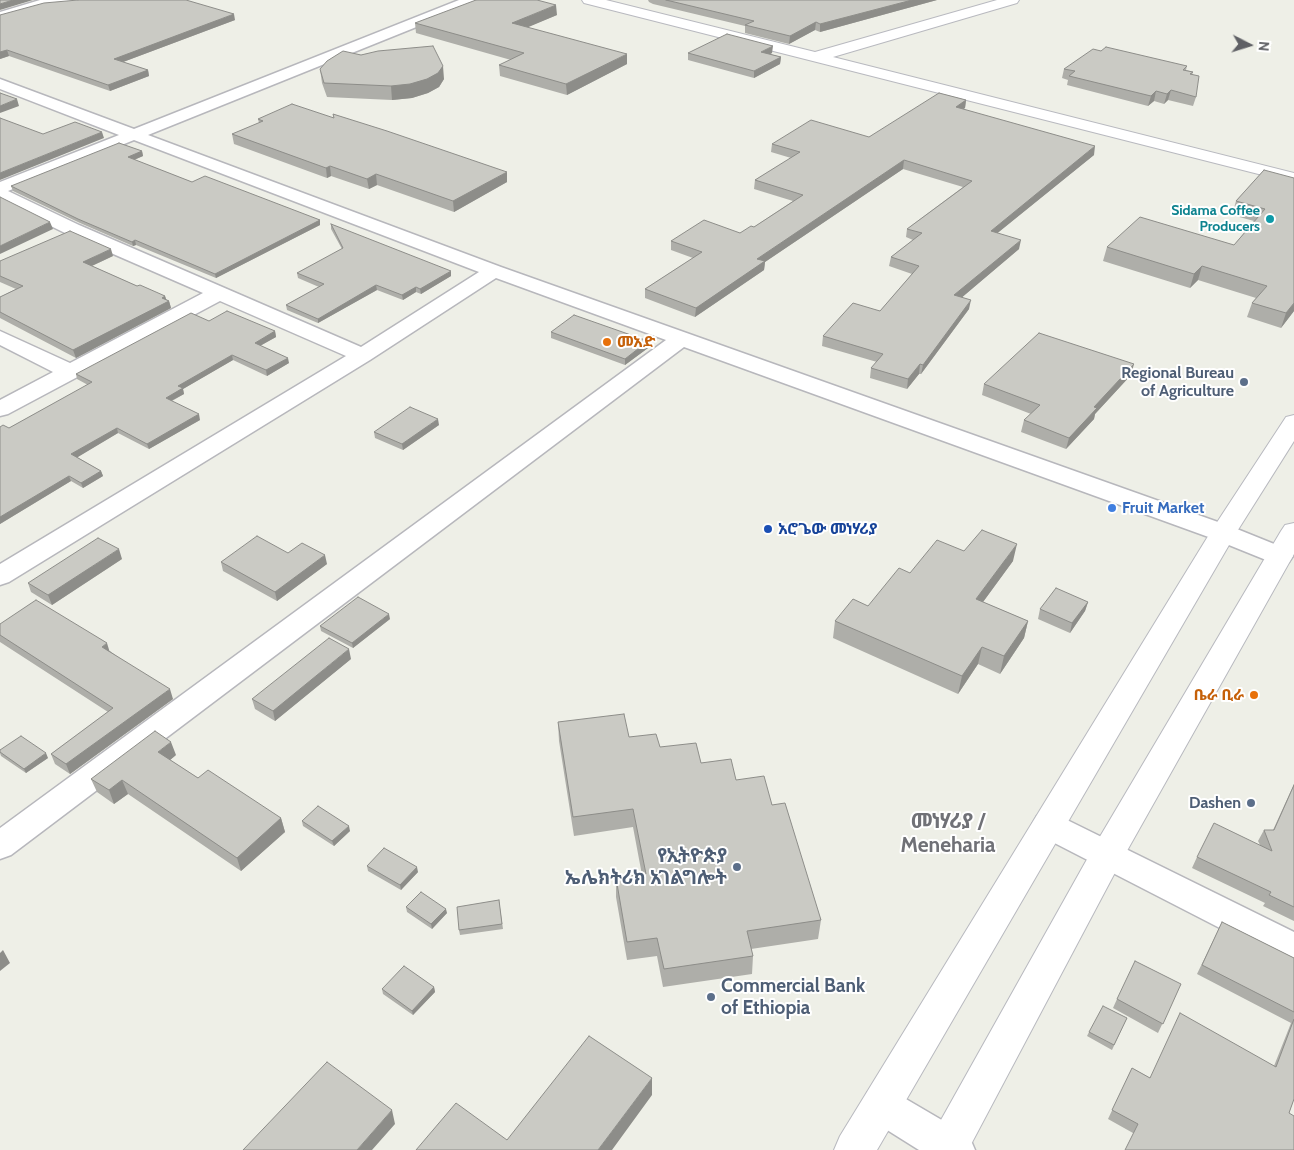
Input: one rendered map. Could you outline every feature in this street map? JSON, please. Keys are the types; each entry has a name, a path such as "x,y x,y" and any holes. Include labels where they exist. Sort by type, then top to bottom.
{"main road":[{"path":"589,0 795,48 848,36 979,0"},
{"path":"614,0 1294,178"},
{"path":"822,55 1012,0"},
{"path":"867,63 861,57 860,52 873,41"},
{"path":"822,55 867,63 1294,168"},
{"path":"854,1150 1223,533 1294,422"},
{"path":"950,1149 1107,855 1287,543"}],"street":[{"path":"0,16 44,3 79,0"},
{"path":"0,188 471,0"},
{"path":"0,84 494,271 1223,533 1287,543"},
{"path":"0,194 72,229 362,355"},
{"path":"54,238 72,229"},
{"path":"0,576 362,355 494,271"},
{"path":"0,409 219,293"},
{"path":"0,336 70,372"},
{"path":"0,846 681,339"},
{"path":"1048,825 1294,949"},
{"path":"881,1105 950,1149"}],"building":[{"path":"0,0 13,0 0,4"},
{"path":"78,0 186,0 234,14 114,59 148,70 108,85 7,50 0,52 0,15 44,3"},
{"path":"476,0 537,0 556,5 512,23 627,54 566,84 499,65 524,53 415,23"},
{"path":"666,0 912,0 820,24 816,22 790,36 745,25 754,21"},
{"path":"727,34 773,46 761,52 781,57 754,71 688,53"},
{"path":"433,46 443,66 438,73 427,79 410,84 391,86 324,83 320,69 327,61 343,51 361,55 378,51"},
{"path":"1106,47 1187,66 1183,70 1193,72 1190,74 1199,76 1196,97 1171,90 1167,94 1156,91 1151,96 1069,76 1075,71 1064,69 1093,49 1101,51"},
{"path":"0,93 17,99 0,106"},
{"path":"939,93 966,100 956,107 1095,146 991,231 1021,240 954,295 971,300 923,365 920,364 908,379 871,368 883,354 823,336 853,303 880,311 919,266 891,257 922,233 907,229 972,181 904,160 757,259 765,261 696,308 645,289 702,252 671,241 704,220 740,233 751,226 754,227 803,195 755,180 800,152 772,144 811,120 869,137"},
{"path":"292,104 334,118 333,114 387,131 507,172 453,201 376,174 367,179 330,166 326,168 232,134 263,121 258,119"},
{"path":"0,118 43,134 75,122 102,132 0,173"},
{"path":"119,143 142,151 128,157 192,182 205,176 320,220 215,274 135,240 132,242 78,219 11,186"},
{"path":"1264,170 1294,178 1294,303 1286,313 1252,303 1267,286 1202,266 1194,274 1107,247 1140,217 1234,245 1265,209 1236,201"},
{"path":"0,197 50,222 0,246"},
{"path":"331,224 451,271 420,289 416,287 402,295 376,285 318,319 286,305 324,284 297,273 343,248"},
{"path":"70,231 111,249 83,262 165,296 162,298 169,301 73,350 0,312 0,297 23,286 0,276 0,261"},
{"path":"227,311 275,331 255,343 288,358 266,370 232,355 178,386 183,388 166,398 199,414 147,444 117,428 71,454 101,471 81,483 69,476 0,517 0,427 3,425 9,428 92,382 76,374 191,313 209,321"},
{"path":"574,315 648,341 625,359 551,332"},
{"path":"1039,333 1134,364 1094,407 1097,408 1069,438 1024,420 1040,405 984,384"},
{"path":"410,407 438,419 402,444 374,432"},
{"path":"982,530 1017,544 976,599 1028,621 1004,656 982,647 962,676 835,621 853,599 868,606 899,568 910,573 937,540 964,551"},
{"path":"257,536 288,553 302,543 325,555 275,592 221,562"},
{"path":"98,538 119,549 48,595 28,583"},
{"path":"1056,588 1088,602 1072,623 1040,609"},
{"path":"358,597 389,614 352,643 320,626"},
{"path":"36,600 107,643 102,647 170,689 66,764 51,754 113,708 0,635 0,624"},
{"path":"329,638 349,649 273,711 252,699"},
{"path":"624,714 629,737 656,734 660,747 696,743 701,763 731,759 736,780 764,776 772,805 785,803 821,920 747,931 753,956 664,969 657,938 627,942 616,878 646,874 633,809 573,817 558,722"},
{"path":"155,731 171,742 158,752 198,778 208,770 281,818 237,858 122,780 109,790 91,779"},
{"path":"21,736 46,753 24,769 0,752 0,750"},
{"path":"1294,785 1294,907 1269,895 1271,892 1197,857 1214,823 1272,851 1264,830 1274,830"},
{"path":"318,806 349,826 332,841 302,821"},
{"path":"384,848 417,867 400,885 367,866"},
{"path":"421,892 446,909 431,924 406,907"},
{"path":"499,900 502,924 459,930 457,907"},
{"path":"1222,922 1294,958 1294,1012 1202,965"},
{"path":"1135,961 1181,984 1163,1024 1117,999"},
{"path":"404,966 434,987 412,1011 382,989"},
{"path":"1103,1006 1127,1018 1114,1045 1089,1032"},
{"path":"1180,1013 1276,1067 1294,1019 1294,1099 1289,1113 1294,1116 1294,1150 1125,1150 1138,1124 1112,1110 1132,1068 1150,1078"},
{"path":"589,1036 652,1078 598,1150 416,1150 456,1103 507,1140"},
{"path":"327,1062 392,1110 357,1150 243,1150"}],"place":[{"name":"Sidama Coffee Producers","path":"1270,219"},
{"name":"መአድ","path":"607,342"},
{"name":"Regional Bureau of Agriculture","path":"1244,382"},
{"name":"Fruit Market","path":"1112,508"},
{"name":"አሮጌው መነሃሪያ","path":"768,529"},
{"name":"ቤራ ቢራ","path":"1254,695"},
{"name":"Dashen","path":"1251,803"},
{"name":"የኢትዮጵያ ኤሌክትሪክ አገልግሎት","path":"737,867"},
{"name":"Commercial Bank of Ethiopia","path":"711,997"}],"district":[{"name":"መነሃሪያ / Meneharia","path":"948,834"}]}
